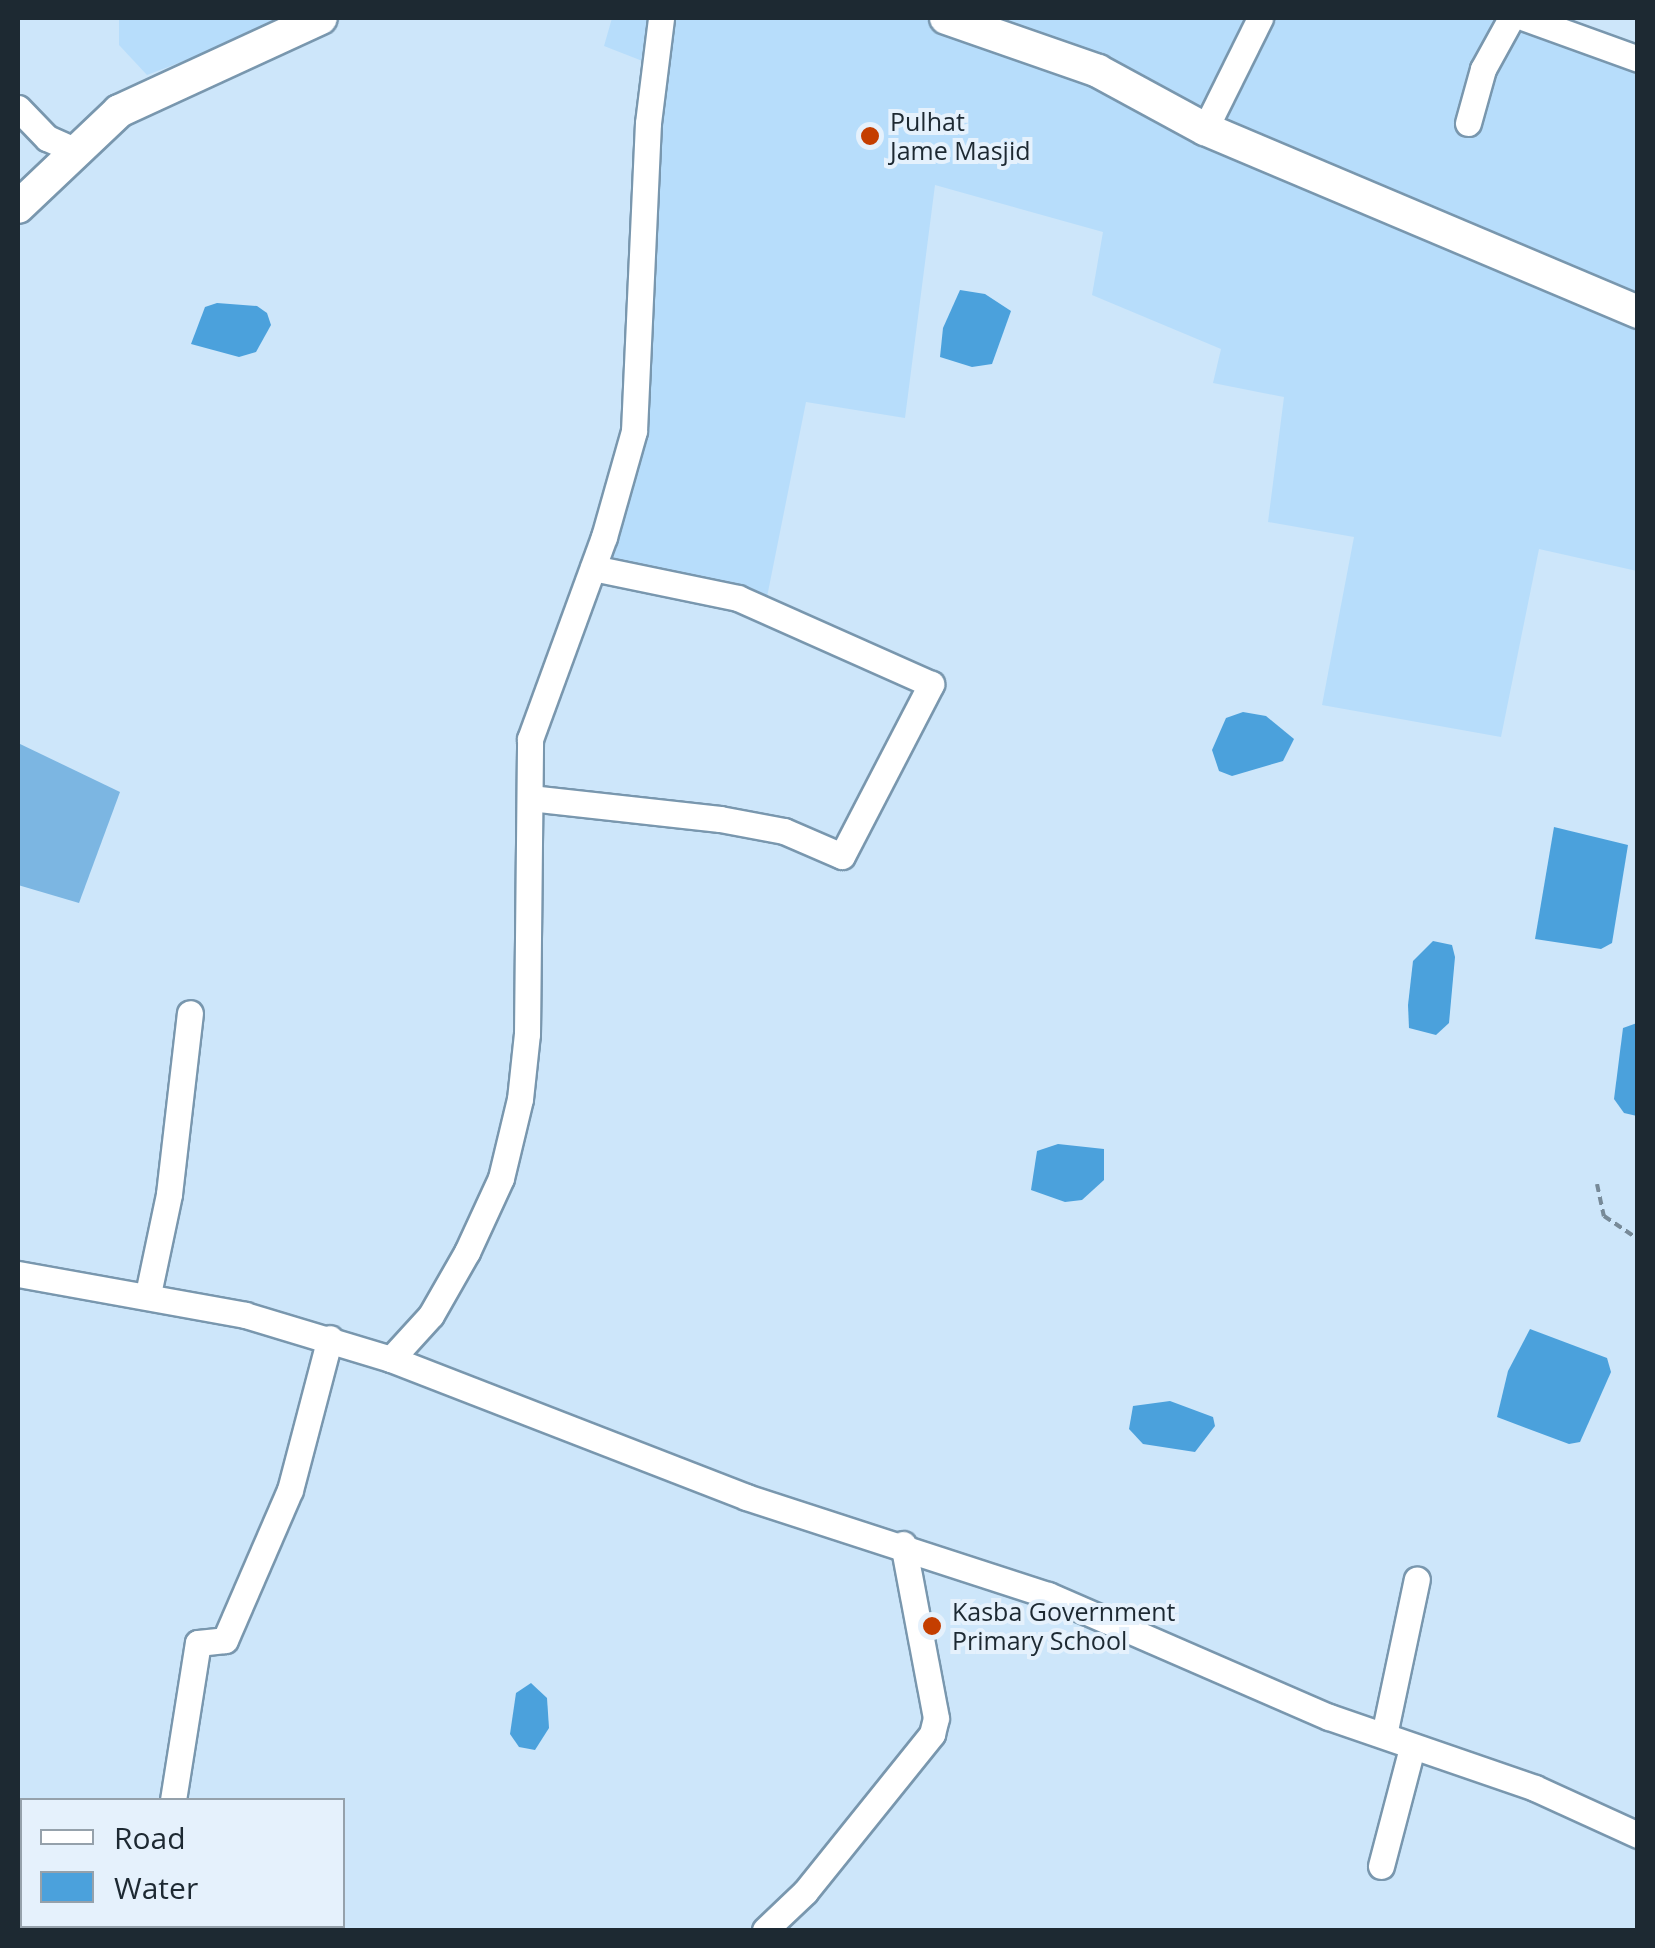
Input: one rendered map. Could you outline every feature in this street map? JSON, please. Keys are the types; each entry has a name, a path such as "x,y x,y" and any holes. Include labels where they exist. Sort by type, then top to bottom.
{"main road":[{"path":"18,207 118,111 321,18"},
{"path":"946,18 1098,71 1206,128 1638,312"}],"street":[{"path":"391,1359 432,1315 505,1162 528,1034 530,738 593,568 634,432 648,123 661,18"},
{"path":"1206,128 1260,18"},
{"path":"1468,123 1483,69 1511,18"},
{"path":"1525,18 1638,58"},
{"path":"18,108 47,138 76,150"},
{"path":"530,798 720,819 784,831 842,856 931,684 738,598 593,568"},
{"path":"148,1294 169,1194 190,1013"},
{"path":"18,1274 148,1294 330,1338 391,1359 746,1497 903,1544 1048,1595 1270,1693 1412,1748 1535,1788 1638,1835"},
{"path":"172,1798 198,1643 225,1640 283,1507 330,1338"},
{"path":"765,1930 805,1892 932,1734 936,1718 903,1544"},
{"path":"1384,1735 1417,1579"},
{"path":"1382,1866 1412,1748"}],"path":[{"path":"1597,1184 1604,1216 1638,1239"}],"shaded area":[{"path":"119,18 297,18 147,75 119,45"},
{"path":"612,18 1512,18 1637,62 1637,571 1539,549 1501,737 1322,705 1354,537 1268,522 1284,397 1213,383 1221,349 1092,295 1103,232 935,185 905,418 806,402 766,602 606,556 642,429 663,69 604,46"},
{"path":"18,743 120,792 79,903 18,885"}],"water":[{"path":"960,290 985,294 1011,311 992,364 972,367 940,357 943,328"},
{"path":"217,303 257,306 267,313 271,325 256,352 239,357 191,344 205,307"},
{"path":"1243,712 1266,716 1294,739 1283,761 1232,776 1219,771 1212,750 1226,718"},
{"path":"1554,827 1628,845 1612,943 1601,949 1535,939"},
{"path":"1433,941 1452,945 1455,957 1449,1023 1436,1035 1409,1028 1408,1005 1413,961"},
{"path":"1638,1023 1637,1116 1624,1113 1614,1099 1623,1028"},
{"path":"1058,1144 1104,1149 1104,1180 1082,1200 1065,1202 1031,1190 1037,1151"},
{"path":"1530,1329 1607,1358 1611,1372 1580,1442 1569,1444 1497,1417 1508,1371"},
{"path":"1170,1401 1213,1417 1215,1426 1195,1452 1143,1444 1129,1429 1133,1406"},
{"path":"531,1683 547,1698 549,1728 535,1750 519,1747 510,1734 516,1693"}],"place":[{"name":"Pulhat Jame Masjid","path":"870,136"},
{"name":"Kasba Government Primary School","path":"932,1626"}]}
